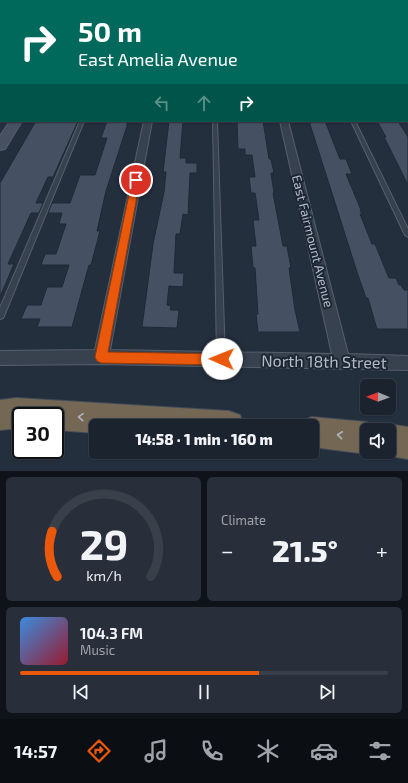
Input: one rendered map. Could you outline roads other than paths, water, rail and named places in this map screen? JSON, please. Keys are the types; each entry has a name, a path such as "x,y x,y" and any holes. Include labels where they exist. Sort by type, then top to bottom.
{"highway":[{"path":"5,412 117,419"},
{"path":"319,433 360,437"},
{"path":"396,441 408,442"}],"main road":[{"path":"0,146 15,122"}],"street":[{"path":"101,357 148,122"},
{"name":"East Fairmount Avenue","path":"284,122 342,362"},
{"name":"North 18th Street","path":"0,358 101,357 408,363"}],"lane":[{"path":"0,316 82,122"},
{"path":"215,122 222,359"},
{"path":"353,122 408,235"}]}
